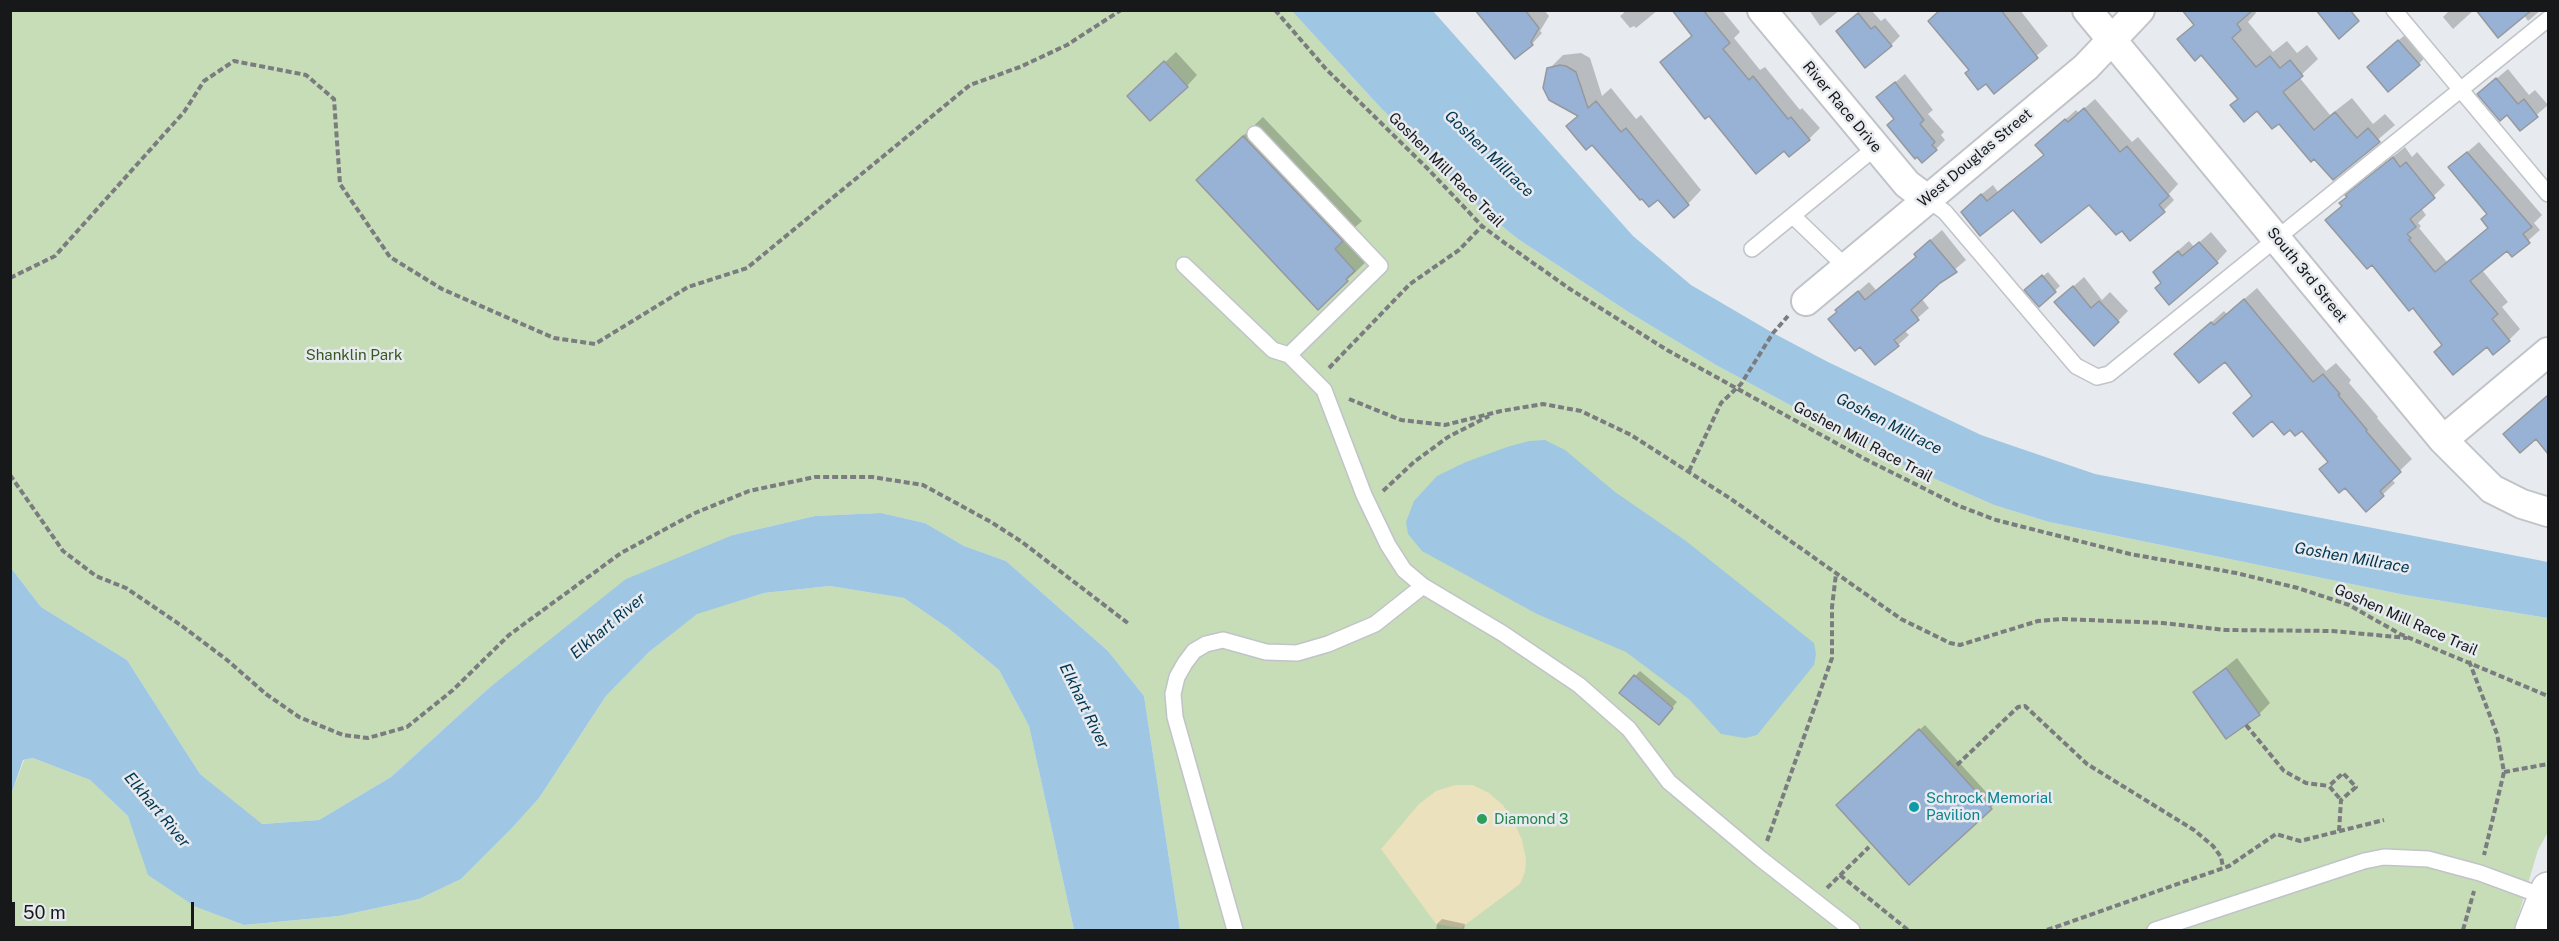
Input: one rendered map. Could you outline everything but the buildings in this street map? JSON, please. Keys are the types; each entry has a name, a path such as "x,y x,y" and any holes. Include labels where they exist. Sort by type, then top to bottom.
{"main road":[{"path":"2532,930 2547,895"}],"street":[{"name":"River Race Drive","path":"1762,10 1906,184 1927,199"},
{"name":"South 3rd Street","path":"2087,10 2443,440 2492,489 2522,504 2548,512"},
{"name":"West Douglas Street","path":"1806,301 2086,67 2140,10"},
{"path":"2443,440 2548,352"}],"lane":[{"path":"2394,10 2548,194"},
{"path":"1927,199 1945,212 2076,366 2097,376 2109,374 2120,368 2548,19"},
{"path":"1255,134 1380,266 1289,355"},
{"path":"1752,249 1876,147"},
{"path":"1793,216 1846,267"},
{"path":"1184,265 1273,350 1289,355 1324,390 1371,510 1388,545 1404,570 1423,586 1502,633 1579,685 1629,729 1669,782 1761,859 1852,930"},
{"path":"1235,930 1175,717 1173,694 1177,677 1194,651 1206,644 1223,640 1266,652 1297,653 1328,644 1375,624 1423,586"},
{"path":"2155,930 2354,864 2384,857 2428,859 2547,895"}],"path":[{"path":"10,278 55,256 184,112 204,81 234,62 306,75 334,99 340,184 390,257 442,289 554,338 595,344 688,288 747,268 970,85 1020,67 1067,45 1121,10"},
{"name":"Goshen Mill Race Trail","path":"1275,10 1326,69 1427,168 1482,226 1570,289 1667,350 1739,385 1865,459 1978,513 2041,533 2298,588 2349,605 2412,638 2548,696"},
{"path":"1482,226 1460,250 1410,284 1358,335 1317,382 1374,410 1401,420 1422,424 1445,425 1501,411 1543,404 1581,411 1631,435 1689,471 1901,619 1950,643 1960,645 2038,621 2061,619 2163,623 2225,630 2333,631 2412,638"},
{"path":"1689,471 1721,403 1739,385 1779,326"},
{"path":"1371,510 1389,484 1414,462 1448,437 1501,411"},
{"path":"10,475 63,551 96,576 126,588 182,626 266,694 299,717 343,735 368,738 407,726 453,690 508,635 630,548 695,513 748,491 816,477 872,477 923,485 991,522 1022,542 1129,624"},
{"path":"1761,859 1832,658 1832,607 1836,574"},
{"path":"2463,930 2480,873 2504,772 2496,734 2469,661"},
{"path":"1957,765 2018,707 2025,706 2086,764 2194,830 2213,846 2221,857 2223,867"},
{"path":"2246,725 2284,771 2306,783 2329,786 2341,800 2339,831"},
{"path":"2504,772 2548,764"},
{"path":"2329,786 2343,773 2356,787 2341,800"},
{"path":"2047,930 2223,867 2276,834 2300,841 2384,820"},
{"path":"1869,847 1840,875 1908,930"}],"green space":[{"name":"Shanklin Park","path":"11,11 1292,11 1379,106 1482,210 1518,239 1630,313 1716,365 1838,431 1855,432 1892,460 1994,505 2049,522 2405,595 2548,618 2548,832 2538,850 2514,930 1180,930 1144,696 1108,651 1006,561 964,546 925,523 881,513 815,516 733,535 489,688 391,777 319,820 261,824 200,774 127,660 41,607 11,568"},
{"path":"830,586 904,598 948,628 999,670 1029,726 1074,930 11,930 11,795 24,760 33,758 90,780 128,816 136,836 196,907 244,925 339,916 419,899 461,879 512,828 539,798 606,696 649,652 697,613 764,593"}],"sand":[{"path":"1455,785 1473,785 1489,793 1503,805 1522,840 1526,859 1525,872 1520,884 1461,928 1436,924 1381,849 1419,804 1436,791"}],"water":[{"name":"Goshen Millrace","path":"1292,11 1433,11 1633,236 1691,285 1828,362 1981,435 2095,474 2548,562 2548,618 2405,595 2049,522 1994,505 1892,460 1855,432 1838,431 1716,365 1630,313 1518,239 1482,210 1379,106"},
{"path":"1545,440 1565,450 1615,492 1686,541 1814,643 1816,654 1814,665 1757,735 1745,738 1721,734 1690,700 1626,652 1537,614 1422,551 1408,534 1406,522 1414,501 1437,476 1466,462 1507,447 1529,441"},
{"name":"Elkhart River","path":"881,513 925,523 964,546 1006,561 1108,651 1144,696 1180,930 1074,930 1029,726 999,670 948,628 904,598 830,586 764,593 697,614 649,652 606,696 539,798 512,828 461,879 419,899 339,916 244,925 196,907 148,875 128,816 90,780 33,758 23,760 11,795 11,568 41,607 127,660 200,774 262,824 319,820 391,777 489,688 626,579 733,535 815,516"}],"place":[{"name":"Schrock Memorial Pavilion","path":"1914,807"},
{"name":"Diamond 3","path":"1482,819"}]}
